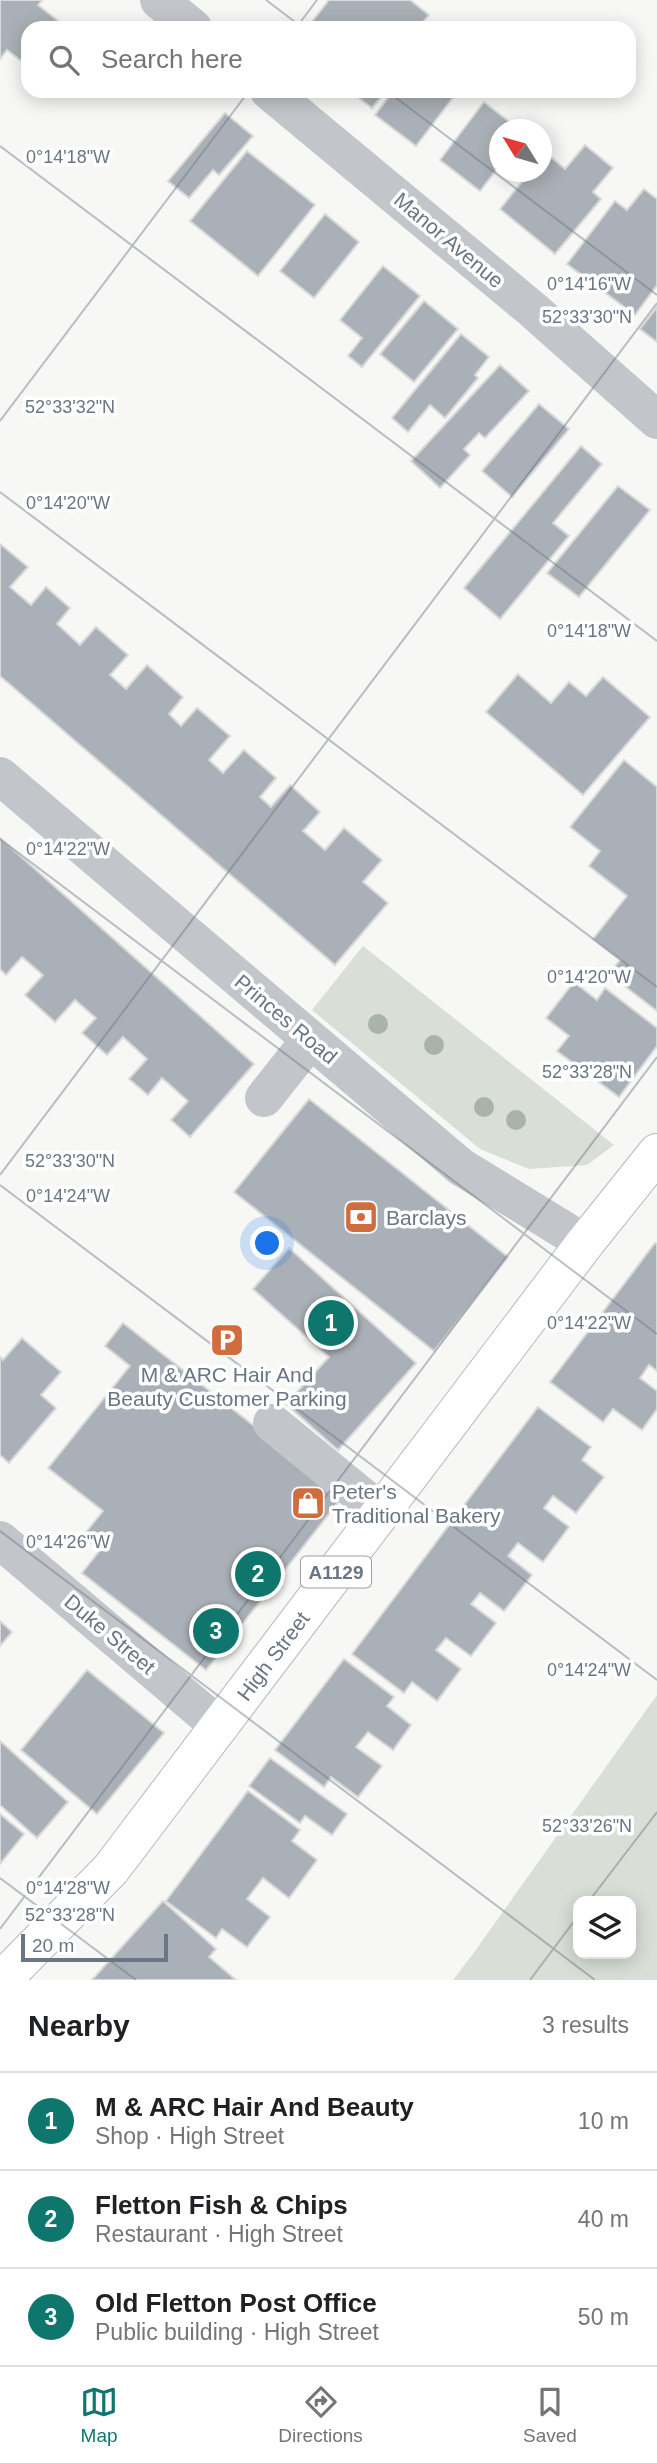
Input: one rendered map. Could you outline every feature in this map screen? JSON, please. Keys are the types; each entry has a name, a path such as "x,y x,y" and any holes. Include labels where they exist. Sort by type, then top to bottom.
{"main road":[{"name":"High Street","path":"2,1980 111,1868 585,1243 657,1153"}],"street":[{"path":"159,0 184,21"},
{"name":"Manor Avenue","path":"277,98 534,310 657,420"},
{"name":"Princes Road","path":"0,776 461,1167 585,1243"},
{"path":"264,1097 310,1040"},
{"path":"272,1423 381,1511"},
{"name":"Duke Street","path":"0,1541 220,1727"}],"shaded area":[{"path":"363,946 614,1145 587,1165 529,1169 480,1149 312,1010"},
{"path":"657,1695 657,1980 453,1980 475,1951"}],"building":[{"path":"0,0 42,0 38,5 58,21 21,21 21,61 7,50 0,59"},
{"path":"329,0 410,0 429,15 424,21 313,21"},
{"path":"359,98 380,98 372,108"},
{"path":"388,98 453,98 416,146 375,115"},
{"path":"484,102 506,119 489,119 489,179 480,191 440,160"},
{"path":"225,113 253,136 219,175 213,170 189,198 168,181"},
{"path":"585,145 613,168 593,192 601,199 555,254 500,209 522,182 552,182 552,158 565,169"},
{"path":"247,151 315,205 258,276 190,221"},
{"path":"644,189 657,199 657,285 635,315 567,264 615,201 627,210"},
{"path":"325,214 359,242 314,298 280,271"},
{"path":"383,266 420,296 362,367 348,356 362,338 340,320"},
{"path":"424,301 458,329 414,382 380,354"},
{"path":"657,307 657,342 640,329"},
{"path":"461,334 489,357 475,375 478,378 445,418 430,405 408,432 392,418"},
{"path":"500,365 529,391 485,438 479,433 464,449 470,455 440,488 411,461"},
{"path":"539,404 569,429 512,497 482,471"},
{"path":"581,446 602,464 553,523 569,536 500,619 464,588"},
{"path":"618,486 650,510 579,597 547,573"},
{"path":"0,544 28,567 10,587 31,605 46,587 70,608 57,624 80,645 96,627 128,655 110,675 126,689 147,665 183,697 169,714 181,726 197,708 230,736 209,760 223,773 244,750 276,778 260,797 271,807 290,785 320,812 303,831 325,850 344,828 382,860 363,882 388,903 335,965 0,676"},
{"path":"518,674 551,703 569,682 586,696 603,677 650,717 583,795 486,712"},
{"path":"624,760 657,787 657,1011 609,974 620,960 593,939 627,896 589,866 600,851 570,827"},
{"path":"0,838 254,1064 190,1137 171,1120 188,1101 162,1078 148,1095 129,1079 147,1059 123,1037 107,1055 82,1033 96,1018 75,1000 55,1022 25,995 43,975 22,957 6,975 0,969"},
{"path":"574,982 597,1000 605,988 657,1028 657,1046 619,1097 557,1051 569,1036 546,1018"},
{"name":"Barclays","path":"309,1099 508,1257 434,1351 234,1192"},
{"path":"655,1243 657,1371 649,1365 640,1378 657,1391 657,1409 642,1430 613,1409 603,1422 550,1382"},
{"path":"289,1248 416,1363 338,1450 286,1404 329,1357 253,1289"},
{"path":"123,1323 343,1496 206,1670 82,1573 100,1550 83,1536 103,1511 48,1468 130,1366 105,1346"},
{"path":"22,1338 61,1372 41,1395 56,1408 9,1463 0,1455 0,1357 3,1360"},
{"path":"538,1407 591,1447 582,1460 604,1477 576,1513 553,1496 544,1508 569,1527 543,1562 518,1543 508,1556 532,1575 504,1611 480,1593 471,1604 496,1623 471,1656 446,1638 436,1650 461,1669 437,1701 412,1682 404,1693 352,1654"},
{"path":"0,1621 12,1632 0,1646"},
{"path":"344,1659 394,1697 387,1706 411,1725 393,1750 368,1732 356,1747 382,1766 358,1797 331,1777 324,1787 275,1750"},
{"path":"87,1670 164,1733 97,1814 21,1750"},
{"path":"0,1741 68,1802 37,1838 0,1805"},
{"path":"270,1758 347,1814 332,1835 305,1816 300,1823 249,1786"},
{"path":"248,1791 300,1830 292,1841 317,1860 289,1898 263,1878 247,1899 270,1917 247,1947 222,1929 216,1938 166,1901"},
{"path":"0,1814 24,1834 0,1864"},
{"path":"163,1901 216,1949 209,1957 236,1980 92,1980"}],"place":[{"name":"Barclays","path":"361,1217"},
{"name":"M & ARC Hair And Beauty","path":"331,1323"},
{"name":"M & ARC Hair And Beauty Customer Parking","path":"227,1340"},
{"name":"Peter's Traditional Bakery","path":"308,1503"},
{"name":"Fletton Fish & Chips","path":"258,1574"},
{"name":"Old Fletton Post Office","path":"216,1631"}]}
